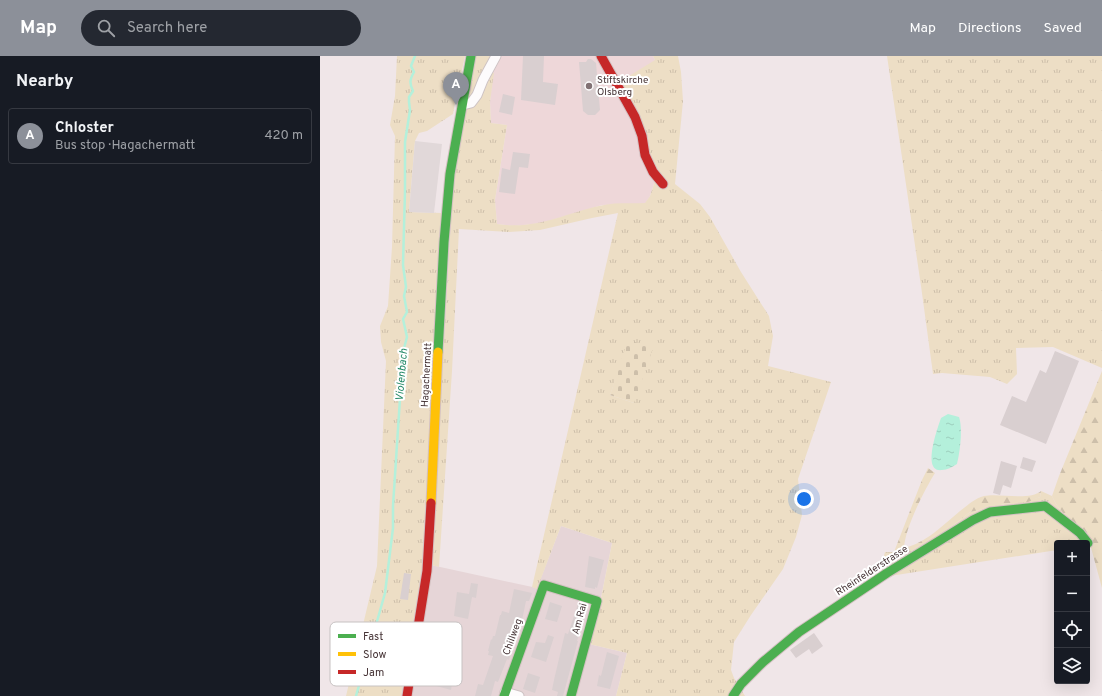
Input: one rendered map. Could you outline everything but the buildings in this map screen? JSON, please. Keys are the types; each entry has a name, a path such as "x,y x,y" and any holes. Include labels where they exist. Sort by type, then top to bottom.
{"street":[{"name":"Hagachermatt","path":"419,622 427,571 442,314 444,242 450,174 471,56"},
{"path":"463,105 471,103 477,95 496,56"},
{"path":"601,56 635,117 642,136 645,155 653,172 663,184"},
{"name":"Rheinfelderstrasse","path":"733,696 741,684 763,662 799,632 887,573 973,520 990,512 1045,506 1080,533 1086,540"},
{"name":"Chillweg","path":"504,694 544,585"},
{"name":"Am Rai","path":"544,585 597,601 571,696"},
{"name":"Hagachermatt","path":"407,696 409,686"},
{"path":"504,694 519,696"}],"shaded area":[{"path":"491,56 653,56 655,60 655,181 650,196 645,204 602,205 542,223 514,226 497,224 495,200 507,125 491,123 490,102 493,73 483,70"},
{"path":"415,141 442,144 434,213 409,212"},
{"path":"561,526 612,543 601,598 589,644 627,653 616,696 401,696 403,686 462,686 462,622 413,622 422,569 431,565 537,588"}],"green space":[{"path":"397,56 465,56 453,114 427,131 419,133 415,141 409,212 442,213 422,569 413,622 364,622 377,566 386,361 381,342 380,326 388,306 392,247 395,136 390,125 395,96"},
{"path":"476,56 491,56 484,70 494,73 490,102 491,123 507,125 495,200 497,224 524,225 605,205 645,203 650,196 655,181 621,81 655,60 653,56 678,56 681,72 683,101 675,184 700,204 710,217 741,272 769,316 773,336 768,366 831,382 798,479 802,515 796,537 783,569 734,642 731,670 745,696 616,696 627,653 589,644 601,598 612,543 561,526 537,589 532,587 618,213 540,230 509,232 459,229 452,371 439,567 431,565 453,185","holes":["619,370 634,403 610,395"]},
{"path":"887,56 1102,56 1102,368 1053,347 1016,348 1017,374 1007,384 990,377 942,373 933,374"},
{"path":"628,340 653,348 634,403 610,395"},
{"path":"1102,371 1102,588 1087,533 1064,514 1052,496"},
{"path":"928,468 935,473 911,520 904,548 912,546 927,538 974,500 981,497 990,495 1030,496 1041,491 1040,497 1028,502 1005,504 970,512 945,532 898,559 894,552"},
{"path":"1041,491 1052,496 1056,504 1085,540 1054,540 1054,550 890,576 878,576 885,552 894,552 899,559 945,532 970,512 1005,504 1028,501 1040,497"},
{"path":"348,686 403,686 401,696 346,696"}],"water":[{"path":"948,414 959,417 961,440 957,464 942,470 936,469 933,464 932,448 941,418"}],"waterway":[{"name":"Violenbach","path":"377,622 385,593 393,528 393,506 403,352 407,337 403,319 407,312 404,296 406,287 403,265 405,142 410,110 409,97 413,91 410,81 414,72 411,66 415,56"},
{"name":"Violenbach","path":"356,696 359,686"}],"traffic: fast":[{"path":"438,352 444,242 450,174 471,56"},
{"path":"733,696 741,684 763,662 799,632 887,573 973,520 990,512 1045,506 1080,533 1086,540"},
{"path":"504,696 544,585 597,601 571,696"}],"traffic: slow":[{"path":"431,503 438,352"}],"traffic: jam":[{"path":"601,56 635,117 642,136 645,155 653,172 663,184"},
{"path":"419,622 427,571 431,503"},
{"path":"407,696 409,686"}],"place":[{"name":"Stiftskirche Olsberg","path":"589,86"},
{"name":"Chloster","path":"456,105"}]}
